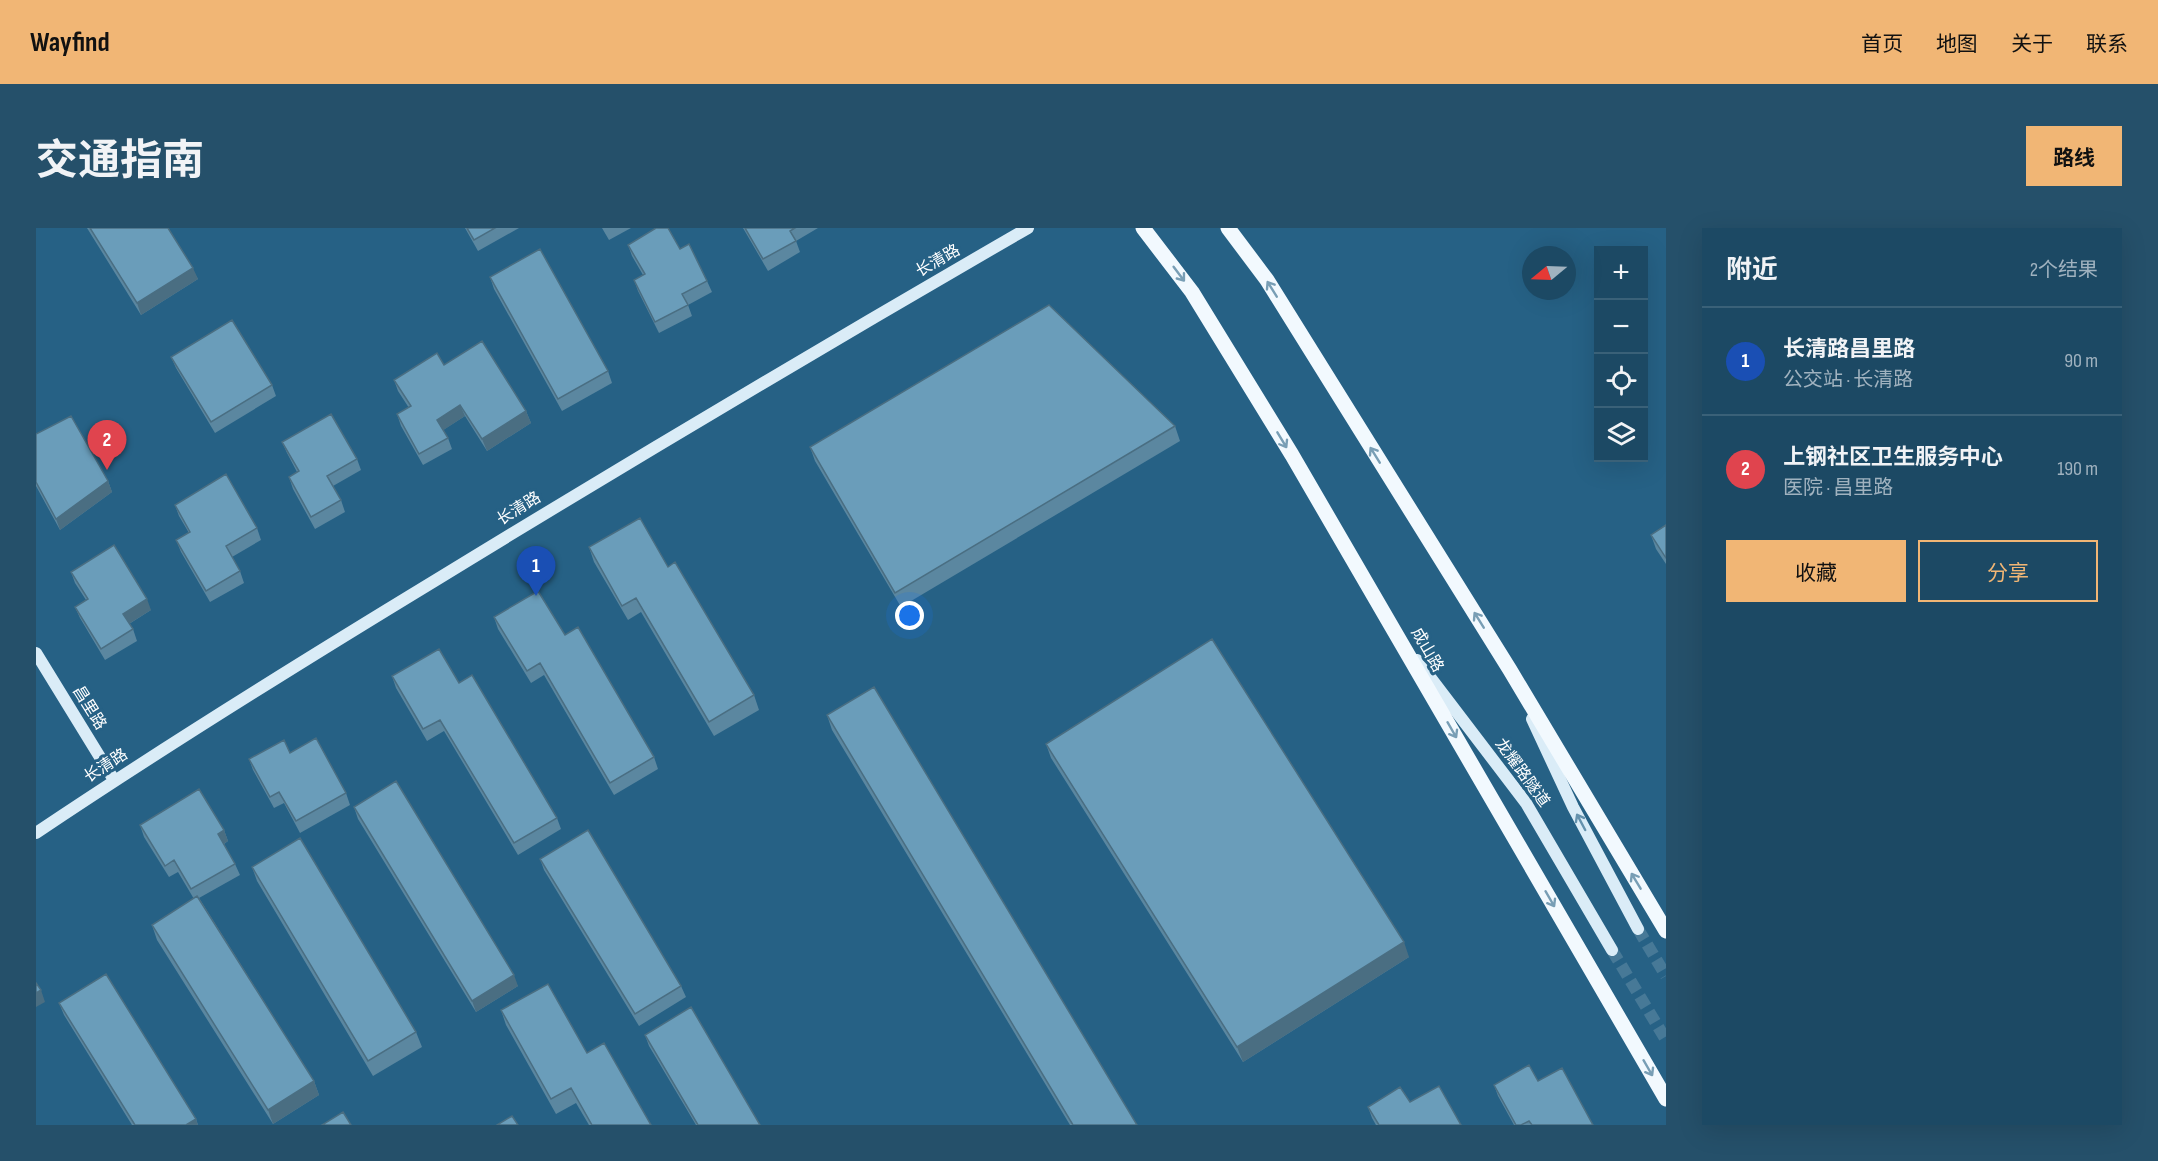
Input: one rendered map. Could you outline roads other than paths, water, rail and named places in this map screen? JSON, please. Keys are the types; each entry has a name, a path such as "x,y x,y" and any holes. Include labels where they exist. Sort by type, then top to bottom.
{"main road":[{"name":"长清路","path":"36,833 203,723 607,474 1028,228"},
{"name":"成山路","path":"1143,228 1192,292 1292,455 1666,1099"},
{"path":"1228,228 1267,280 1510,670 1666,931"},
{"name":"龙耀路隧道","path":"1391,625 1526,803 1612,950"},
{"name":"昌里路","path":"36,653 114,780"},
{"name":"龙耀路隧道","path":"1510,670 1573,807 1638,929"}],"tunnel":[{"path":"1638,929 1666,976"},
{"path":"1612,950 1666,1040"}],"place":[{"name":"上钢社区卫生服务中心","path":"107,470"},
{"name":"长清路昌里路","path":"536,596"}]}
